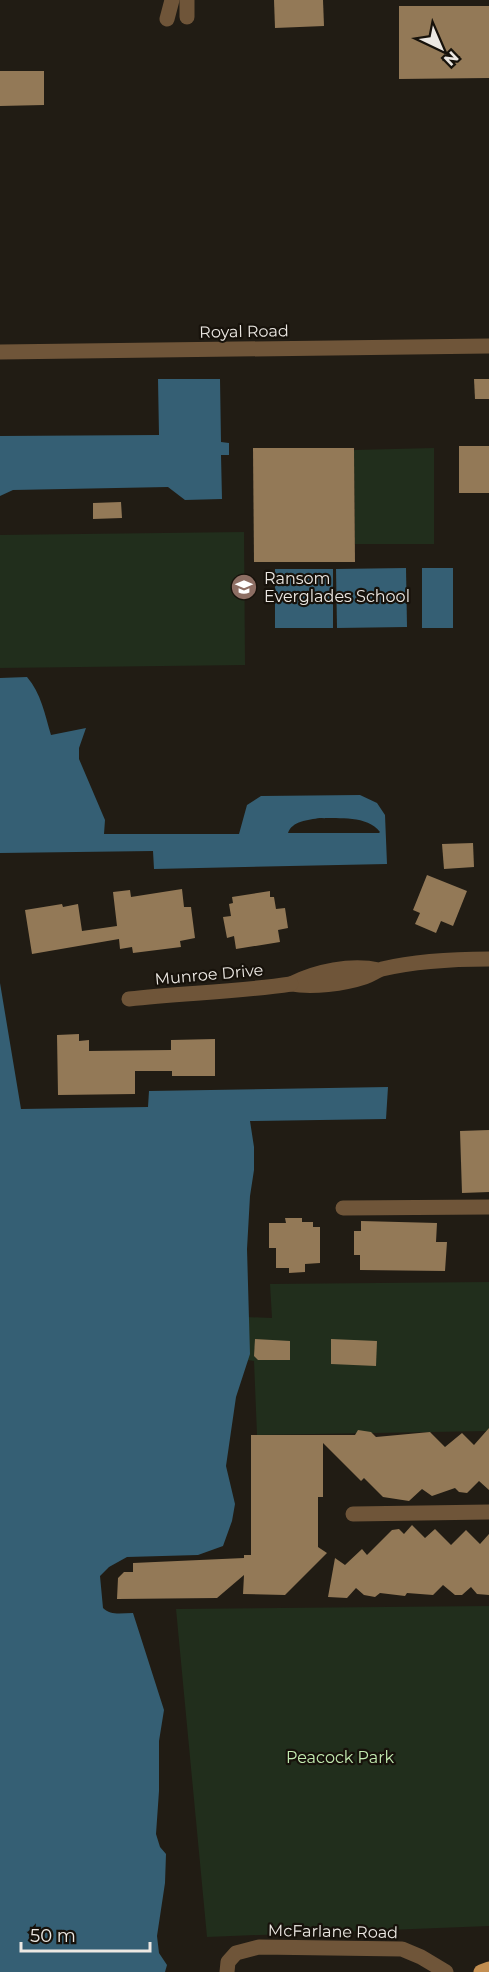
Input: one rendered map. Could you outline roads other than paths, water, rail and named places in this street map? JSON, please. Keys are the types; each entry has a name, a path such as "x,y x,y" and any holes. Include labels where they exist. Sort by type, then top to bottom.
{"main road":[{"path":"481,1972 489,1969"}],"street":[{"path":"167,19 172,0"},
{"path":"187,0 188,17"},
{"name":"Royal Road","path":"0,352 489,346"},
{"name":"Munroe Drive","path":"129,999 174,994 245,991 291,984 305,977 363,967 379,970 419,963 489,958"},
{"path":"343,1208 489,1207"},
{"path":"353,1514 489,1512"},
{"name":"McFarlane Road","path":"227,1972 228,1962 236,1953 259,1947 402,1949 446,1972"}],"water":[{"path":"158,379 220,379 221,442 229,443 229,455 221,455 222,499 185,500 168,487 13,490 0,496 0,436 159,435"},
{"path":"406,568 407,627 337,628 336,569"},
{"path":"422,568 453,568 453,628 422,628"},
{"path":"275,569 333,569 333,628 275,628"},
{"path":"27,677 39,697 51,735 86,728 79,748 79,759 105,820 104,834 239,834 247,805 261,796 360,795 377,803 385,815 387,864 154,869 153,851 0,853 0,678","holes":["320,818 360,820 380,832 288,833 293,826 301,822"]},
{"path":"0,983 21,1109 148,1107 149,1091 388,1087 386,1119 250,1121 254,1147 254,1170 247,1249 250,1354 236,1397 226,1466 235,1504 232,1521 223,1546 198,1555 127,1557 109,1567 100,1576 103,1608 113,1613 133,1613 164,1710 159,1741 156,1834 160,1847 166,1854 165,1883 157,1936 159,1953 167,1965 165,1972 0,1972"}],"place":[{"name":"Ransom Everglades School","path":"244,587"}],"park label":[{"name":"Peacock Park","path":"340,1757"}]}
